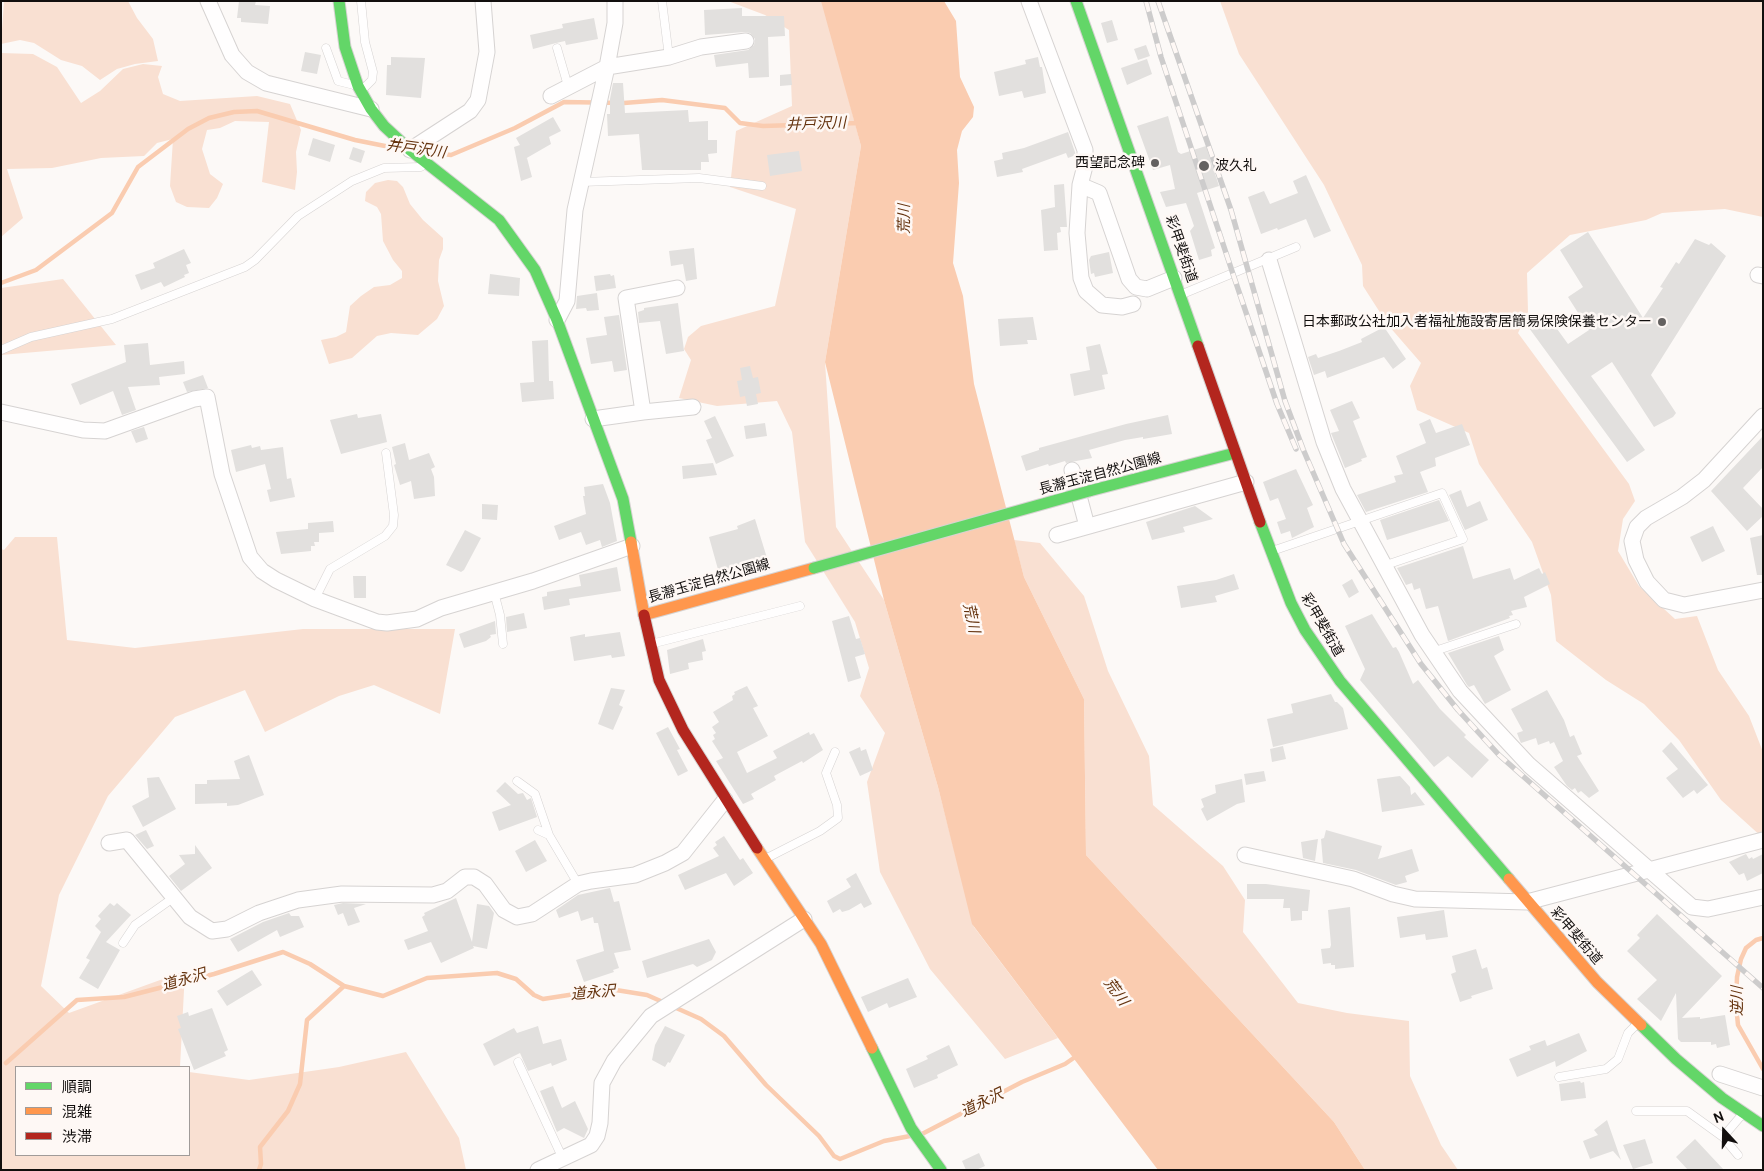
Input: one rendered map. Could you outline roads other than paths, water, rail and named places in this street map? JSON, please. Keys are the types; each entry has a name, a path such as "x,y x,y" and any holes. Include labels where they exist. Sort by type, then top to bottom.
{"main road":[{"name":"長瀞玉淀自然公園線","path":"339,1 345,47 359,88 371,109 384,126 429,167 460,188 498,220 536,270 557,320 623,499 644,615 1089,491 1235,453"},
{"name":"彩甲斐街道","path":"1076,1 1271,552 1291,603 1319,652 1340,681 1597,982 1676,1059 1743,1114 1763,1126"},
{"path":"644,615 659,680 683,730 725,800 821,944 911,1128 941,1170"}],"street":[{"path":"208,1 232,55 247,72 266,83 371,109"},
{"path":"410,150 470,111 478,100 487,52 483,1"},
{"path":"557,320 567,301 575,210 607,67 615,23 615,1"},
{"path":"1029,1 1083,142 1085,166 1080,186 1077,233 1081,278 1086,291 1102,305 1122,307 1133,304"},
{"path":"551,96 607,67 669,57 702,47 746,41"},
{"path":"1080,186 1099,193 1129,279 1136,287 1147,289 1174,278"},
{"path":"1270,260 1324,442 1359,520 1383,566 1432,652 1460,691 1529,766 1692,907 1708,909 1763,897"},
{"path":"642,412 626,298 677,288"},
{"path":"1,412 83,430 105,431 194,399 207,397 222,474 250,557 262,571 276,580 315,599 377,622 387,623 417,618 441,608 533,581 632,546"},
{"path":"594,419 693,407"},
{"path":"1763,416 1704,480 1682,497 1646,518 1637,527 1632,541 1636,560 1647,582 1664,600 1684,605 1763,590"},
{"path":"1072,470 1087,526"},
{"path":"1057,535 1246,482"},
{"path":"109,843 128,840 190,917 212,931 227,929 259,912 298,900 342,894 433,895 448,890 465,877 474,877 485,884 504,910 517,917 532,914 578,884 591,880 635,876 677,856 696,838 725,800"},
{"path":"1245,855 1353,879 1394,894 1415,899 1527,902 1763,840"},
{"path":"538,1170 586,1149 597,1136 602,1083 614,1061 651,1016 804,919"},
{"path":"1720,1074 1763,1088"}],"lane":[{"path":"326,48 338,81 359,88 372,80 373,72 365,42 361,1"},
{"path":"662,1 669,57"},
{"path":"557,48 568,86"},
{"path":"1,350 31,337 112,319 245,267 298,216 352,181 384,168 429,167"},
{"path":"581,182 700,178 762,186"},
{"path":"1180,295 1270,260 1296,247"},
{"path":"315,599 330,569 384,536 393,526 394,516 386,453"},
{"path":"1271,552 1359,520 1442,493 1463,539 1383,566"},
{"path":"494,592 500,614 503,644"},
{"path":"650,645 800,606"},
{"path":"1432,652 1516,624"},
{"path":"765,859 820,832 838,818 837,805 826,773 835,752"},
{"path":"517,781 535,794 549,835 578,884"},
{"path":"538,830 549,835"},
{"path":"123,943 135,925 173,898"},
{"path":"1559,1077 1606,1069 1618,1059 1628,1032 1639,1023"},
{"path":"518,1062 563,1159"},
{"path":"1636,1111 1687,1111 1723,1137 1738,1155"},
{"path":"1723,1137 1743,1114"}],"water":[{"name":"荒川","path":"821,1 944,1 956,21 960,77 974,107 973,117 962,131 957,150 959,183 953,263 963,296 974,384 1024,577 1084,699 1086,855 1334,1122 1365,1170 1158,1170 972,924 938,787 884,600 825,362 861,146"}],"waterway":[{"name":"井戸沢川","path":"427,152 451,155 515,128 564,102 624,103 662,100 725,108 740,123 763,126 860,123"},
{"name":"井戸沢川","path":"1,283 36,270 112,213 138,167 188,129 209,118 234,112 257,111 355,140 395,148"},
{"name":"逆川","path":"1763,938 1756,940 1746,948 1741,959 1737,977 1736,1005 1738,1025 1763,1069"},
{"name":"道永沢","path":"6,1063 77,1000 124,997 214,974 283,952 310,964 344,986 383,996 427,978 497,973 516,979 534,995 543,999 601,990 616,990 647,995 665,1003"},
{"path":"259,1170 261,1164 260,1147 288,1111 300,1084 307,1020 344,986"},
{"name":"道永沢","path":"674,1007 701,1019 724,1036 766,1085 819,1136 834,1156 840,1159 884,1141 910,1136"},
{"name":"道永沢","path":"922,1134 1022,1082 1065,1064 1078,1055"}],"railway":[{"path":"1146,1 1161,57 1233,274 1277,404 1296,449"},
{"path":"1158,1 1231,210 1285,401 1303,449 1344,544 1421,664 1458,710 1499,755 1763,988"}],"place":[{"name":"西望記念碑","path":"1155,163"},
{"name":"波久礼","path":"1204,166"},
{"name":"日本郵政公社加入者福祉施設寄居簡易保険保養センター","path":"1662,322"}]}
